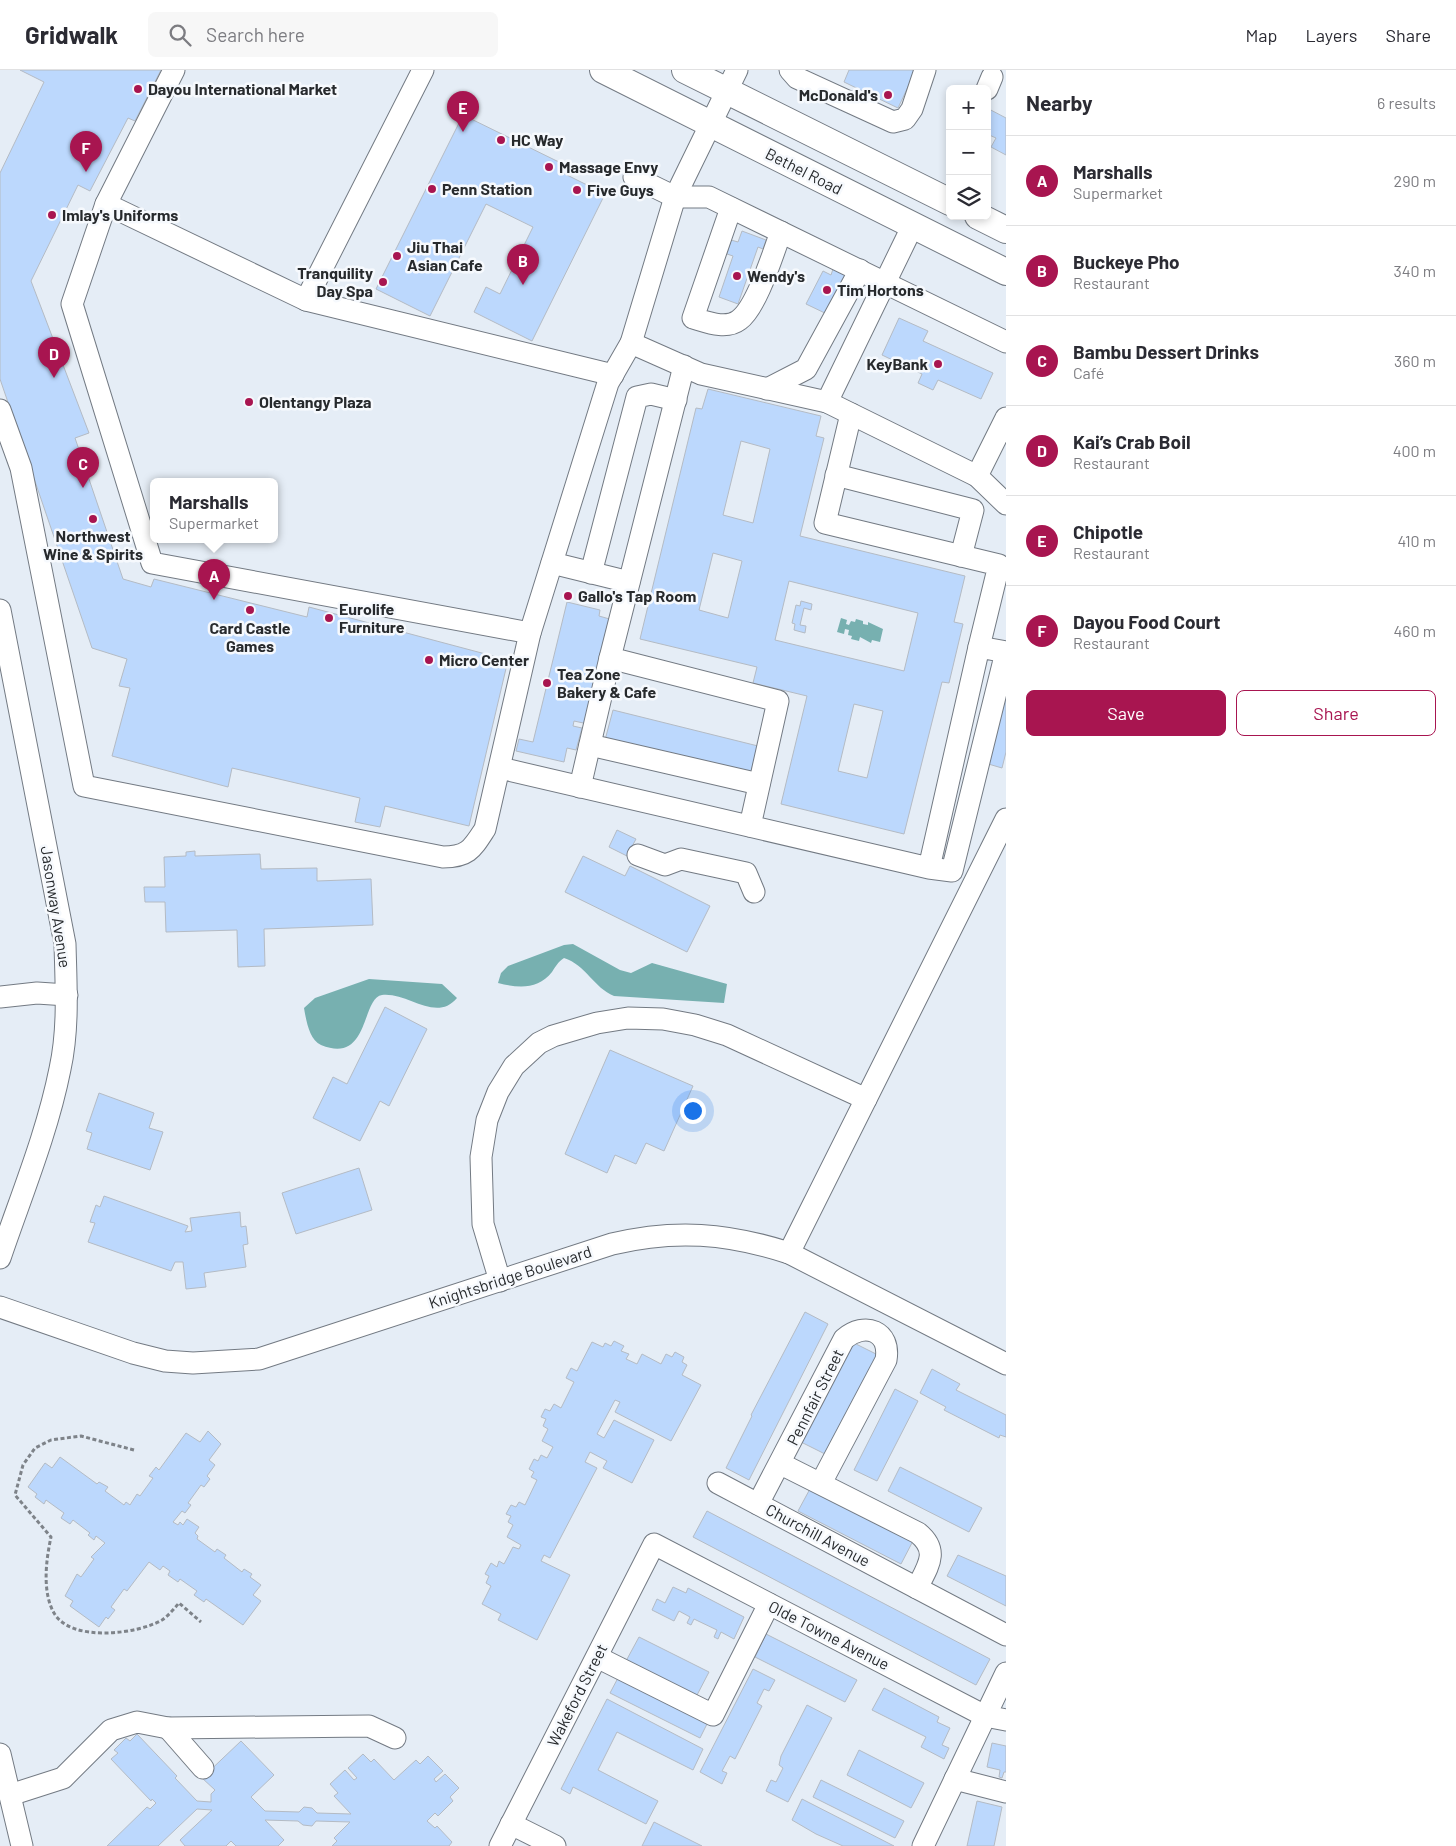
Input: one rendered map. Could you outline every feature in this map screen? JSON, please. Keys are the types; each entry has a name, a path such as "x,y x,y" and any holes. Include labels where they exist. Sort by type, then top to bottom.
{"main road":[{"name":"Bethel Road","path":"603,70 1006,272"},
{"path":"685,70 732,80 946,200"},
{"path":"986,220 1006,230"}],"street":[{"path":"174,70 106,204 72,304 152,563 530,633"},
{"path":"306,300 422,70"},
{"path":"790,70 797,78 893,122 905,119 912,108 926,70"},
{"path":"0,410 21,468 84,786 443,857 459,857 473,848 485,829 530,633 608,383 631,343 675,197 732,80"},
{"path":"634,177 675,197 709,197 1006,342"},
{"path":"106,204 306,300 612,375"},
{"path":"731,208 693,318 720,325 739,321 754,300 781,232"},
{"path":"828,402 912,225"},
{"path":"767,389 806,369 860,270"},
{"path":"631,343 701,374 828,402 977,476 1002,493"},
{"path":"580,787 610,658 684,366"},
{"path":"591,573 636,397 651,394 676,400"},
{"path":"500,768 929,868 952,871 1006,652 979,647 999,565 825,523 851,414"},
{"path":"977,476 1006,418"},
{"path":"836,475 973,510 961,556"},
{"path":"552,563 629,582"},
{"name":"Jasonway Avenue","path":"0,610 65,944 67,995 61,1068 46,1124 0,1258"},
{"path":"610,658 778,701 750,826"},
{"path":"590,745 759,784"},
{"path":"789,1253 1006,819"},
{"path":"638,854 665,865 681,859 746,873 754,892"},
{"path":"0,997 37,993 67,995"},
{"path":"500,1281 483,1224 481,1157 487,1120 498,1092 514,1066 539,1043 552,1036 597,1023 628,1018 663,1019 695,1025 728,1035 866,1099"},
{"name":"Knightsbridge Boulevard","path":"0,1307 133,1353 165,1361 193,1363 259,1359 612,1244 645,1236 701,1234 760,1244 789,1253 1006,1364"},
{"name":"Pennfair Street","path":"758,1504 844,1339 853,1331 864,1329 876,1332 884,1339 888,1349 886,1360 821,1483"},
{"path":"780,1464 918,1533 928,1541 931,1553 917,1588"},
{"name":"Churchill Avenue","path":"718,1483 1006,1635"},
{"name":"Olde Towne Avenue","path":"654,1544 985,1716 1006,1720"},
{"name":"Wakeford Street","path":"500,1846 654,1544"},
{"path":"597,1657 713,1715 769,1604"},
{"path":"923,1846 1006,1673"},
{"path":"10,1795 63,1778 111,1730 137,1722 168,1728 370,1726 395,1738"},
{"path":"168,1728 203,1768"},
{"path":"0,1754 22,1846"},
{"path":"955,1779 1006,1792"},
{"path":"511,1824 555,1846"}],"path":[{"path":"134,1450 81,1436 52,1440 35,1448 23,1465 15,1494 51,1537 46,1561 48,1591 55,1614 78,1631 100,1634 149,1626 164,1619 179,1604 201,1622"}],"shaded area":[{"path":"841,618 847,620 846,624 849,625 851,621 855,622 856,619 863,621 863,624 868,625 868,622 883,629 880,642 872,640 871,643 860,637 859,641 851,639 852,636 848,635 849,630 845,629 844,634 837,632"},
{"path":"573,944 620,970 631,973 652,963 727,984 724,1003 614,996 601,988 572,961 564,958 546,978 534,985 513,986 498,983 501,973 508,966 564,945"},
{"path":"369,979 442,984 457,998 449,1005 440,1008 421,1005 392,995 382,995 375,999 362,1029 356,1039 348,1046 337,1049 321,1045 317,1042 309,1029 304,1008 315,998"}],"building":[{"path":"20,70 161,70 135,121 128,118 90,191 78,185 31,281 89,433 75,438 123,579 151,587 154,579 307,617 309,607 508,660 469,826 385,806 380,827 355,822 360,798 232,768 228,787 112,756 130,688 119,686 127,659 92,648 0,379 0,173 44,82"},
{"name":"McDonald's","path":"849,70 916,70 898,108 844,82"},
{"path":"991,110 1006,118 1006,155 991,147 996,138 991,136"},
{"path":"463,115 565,165 561,172 605,194 532,341 474,312 486,287 500,294 533,227 486,204 430,316 376,289"},
{"name":"Wendy's","path":"742,231 766,240 763,249 758,247 738,304 719,297 733,256 727,254 731,240 738,242"},
{"name":"Tim Hortons","path":"833,269 848,276 829,315 806,304 823,271 831,275"},
{"name":"KeyBank","path":"899,318 928,331 923,341 993,373 981,399 938,380 933,390 918,383 922,374 882,355"},
{"path":"708,389 821,416 816,436 824,438 800,536 965,576 954,622 963,624 949,683 942,682 904,834 781,804 807,696 753,683 757,667 640,639 696,408 702,409","holes":["741,441 770,449 753,523 723,515","713,553 742,561 728,618 699,610","789,581 918,613 904,671 775,640","854,704 883,711 867,778 838,771"]},
{"path":"801,601 812,604 811,610 804,608 800,625 806,626 805,633 794,630 795,624 792,623 796,605 800,606"},
{"path":"567,602 600,610 599,616 613,620 588,724 574,721 573,726 582,728 576,750 567,748 564,762 516,751 519,739 533,742"},
{"path":"1006,691 1006,752 1002,768 985,763"},
{"path":"613,710 758,746 750,775 605,740"},
{"path":"617,830 636,839 627,856 609,847"},
{"path":"195,851 195,856 260,854 261,869 317,868 317,881 371,879 373,925 264,929 265,966 238,967 237,930 166,932 165,902 145,902 144,887 165,887 164,857 186,856 186,852"},
{"path":"583,856 625,876 630,866 710,906 687,952 565,892"},
{"path":"385,1007 427,1029 389,1106 380,1101 360,1141 313,1118 333,1077 347,1084"},
{"path":"610,1050 693,1086 664,1151 646,1143 636,1164 615,1155 607,1173 565,1154"},
{"path":"99,1093 154,1113 149,1128 163,1132 150,1170 87,1149 92,1133 86,1131"},
{"path":"359,1168 372,1210 296,1234 282,1193"},
{"path":"104,1196 188,1226 185,1232 192,1231 190,1218 240,1212 241,1227 246,1226 248,1244 243,1245 246,1267 204,1273 206,1287 186,1289 183,1262 175,1262 171,1271 88,1242 95,1223 90,1222 96,1205 100,1207"},
{"path":"805,1312 828,1324 749,1480 726,1468 751,1415"},
{"path":"614,1341 624,1346 621,1351 629,1354 626,1359 637,1364 642,1354 661,1364 666,1354 672,1357 675,1352 684,1357 682,1362 687,1365 682,1375 701,1385 671,1441 615,1412 620,1402 615,1400 597,1434 604,1438 614,1420 654,1440 632,1483 603,1468 607,1461 590,1452 585,1462 597,1468 550,1558 544,1555 541,1561 570,1575 537,1640 498,1620 501,1614 482,1604 491,1586 486,1583 489,1576 485,1574 491,1563 497,1567 499,1561 504,1564 513,1547 519,1549 521,1545 507,1537 513,1525 508,1522 511,1516 506,1514 511,1505 516,1507 519,1502 525,1505 537,1480 531,1477 534,1472 529,1469 534,1459 538,1461 541,1455 547,1458 553,1447 542,1441 548,1429 543,1426 546,1419 541,1417 545,1409 550,1411 554,1404 561,1408 574,1382 566,1378 571,1368 577,1371 592,1342 603,1347 605,1343 611,1346"},
{"path":"852,1342 878,1355 827,1455 801,1442"},
{"path":"932,1369 960,1384 956,1390 1006,1415 1006,1437 1000,1435 999,1438 944,1410 946,1407 920,1393"},
{"path":"895,1389 918,1401 877,1481 854,1470"},
{"path":"208,1431 221,1444 209,1460 215,1465 207,1476 210,1479 204,1487 201,1485 188,1503 191,1505 185,1513 182,1511 173,1522 178,1525 180,1522 183,1525 187,1519 199,1527 195,1533 198,1536 197,1539 215,1552 217,1549 226,1555 224,1558 242,1572 244,1569 252,1574 250,1577 261,1585 253,1595 261,1601 243,1625 206,1599 204,1602 194,1595 197,1591 180,1579 178,1582 168,1575 170,1571 163,1566 160,1570 149,1562 127,1591 124,1589 111,1607 115,1610 108,1619 106,1617 99,1627 70,1606 73,1601 65,1596 77,1574 81,1577 94,1559 91,1557 105,1543 96,1536 94,1540 88,1535 90,1533 73,1520 70,1524 61,1518 64,1513 46,1500 44,1504 35,1497 37,1494 28,1487 45,1463 52,1468 60,1457 97,1484 99,1482 108,1487 105,1491 124,1505 126,1502 130,1505 137,1494 140,1496 153,1478 149,1476 156,1467 159,1470 186,1433 200,1442"},
{"path":"900,1467 982,1508 969,1532 888,1491"},
{"path":"811,1487 914,1539 901,1564 798,1511"},
{"path":"707,1511 990,1659 976,1685 693,1537"},
{"path":"958,1555 1006,1576 1006,1606 947,1576"},
{"path":"673,1587 686,1593 688,1588 744,1617 734,1639 721,1632 718,1639 714,1637 717,1630 694,1619 691,1625 687,1623 690,1617 679,1611 674,1621 652,1610 657,1599 665,1603"},
{"path":"766,1634 857,1680 845,1702 755,1657"},
{"path":"639,1637 709,1672 696,1697 626,1661"},
{"path":"753,1669 775,1680 769,1691 764,1689 757,1703 762,1706 735,1759 730,1756 722,1771 727,1773 722,1784 700,1772"},
{"path":"619,1676 708,1722 700,1738 610,1693"},
{"path":"884,1688 939,1717 937,1722 950,1728 942,1745 949,1748 944,1759 921,1747 926,1737 872,1710"},
{"path":"607,1699 703,1749 693,1770 617,1732 598,1770 658,1801 646,1824 573,1787 570,1794 561,1789"},
{"path":"807,1705 832,1718 788,1802 766,1791 771,1780 776,1782 783,1768 779,1765 781,1756"},
{"path":"137,1734 177,1776 175,1778 197,1801 211,1802 211,1794 215,1790 202,1778 241,1741 274,1775 251,1797 265,1811 299,1812 304,1807 312,1808 317,1813 351,1814 334,1796 338,1793 330,1784 345,1770 354,1780 357,1778 348,1768 363,1754 371,1762 374,1759 394,1780 416,1760 420,1764 428,1756 443,1771 434,1779 436,1782 445,1774 459,1788 450,1797 453,1801 438,1816 435,1813 427,1821 435,1828 437,1826 452,1842 449,1846 332,1846 337,1841 334,1838 350,1822 316,1821 312,1826 303,1825 298,1821 265,1820 284,1840 278,1846 236,1846 231,1841 226,1846 185,1846 180,1840 212,1810 197,1809 158,1846 107,1846 147,1807 150,1809 156,1803 152,1799 151,1801 111,1759 118,1753 114,1750 126,1738 130,1741"},
{"path":"992,1743 1006,1746 1006,1772 1004,1772 1002,1778 999,1777 1000,1770 987,1767"},
{"path":"859,1750 924,1783 911,1808 847,1775"},
{"path":"821,1780 904,1821 895,1838 813,1797"},
{"path":"802,1799 894,1846 843,1846 816,1834 792,1820"},
{"path":"977,1801 1002,1807 994,1846 967,1846"},
{"path":"654,1822 702,1846 642,1846"}],"place":[{"name":"Dayou International Market","path":"138,89"},
{"name":"McDonald's","path":"888,95"},
{"name":"Chipotle","path":"463,132"},
{"name":"HC Way","path":"501,140"},
{"name":"Massage Envy","path":"549,167"},
{"name":"Dayou Food Court","path":"86,172"},
{"name":"Penn Station","path":"432,189"},
{"name":"Five Guys","path":"577,190"},
{"name":"Imlay's Uniforms","path":"52,215"},
{"name":"Jiu Thai Asian Cafe","path":"397,256"},
{"name":"Wendy's","path":"737,276"},
{"name":"Tranquility Day Spa","path":"383,282"},
{"name":"Buckeye Pho","path":"523,285"},
{"name":"Tim Hortons","path":"827,290"},
{"name":"KeyBank","path":"938,364"},
{"name":"Kai’s Crab Boil","path":"54,378"},
{"name":"Olentangy Plaza","path":"249,402"},
{"name":"Bambu Dessert Drinks","path":"83,488"},
{"name":"Northwest Wine & Spirits","path":"93,519"},
{"name":"Gallo's Tap Room","path":"568,596"},
{"name":"Marshalls","path":"214,600"},
{"name":"Card Castle Games","path":"250,610"},
{"name":"Eurolife Furniture","path":"329,618"},
{"name":"Micro Center","path":"429,660"},
{"name":"Tea Zone Bakery & Cafe","path":"547,683"}]}
